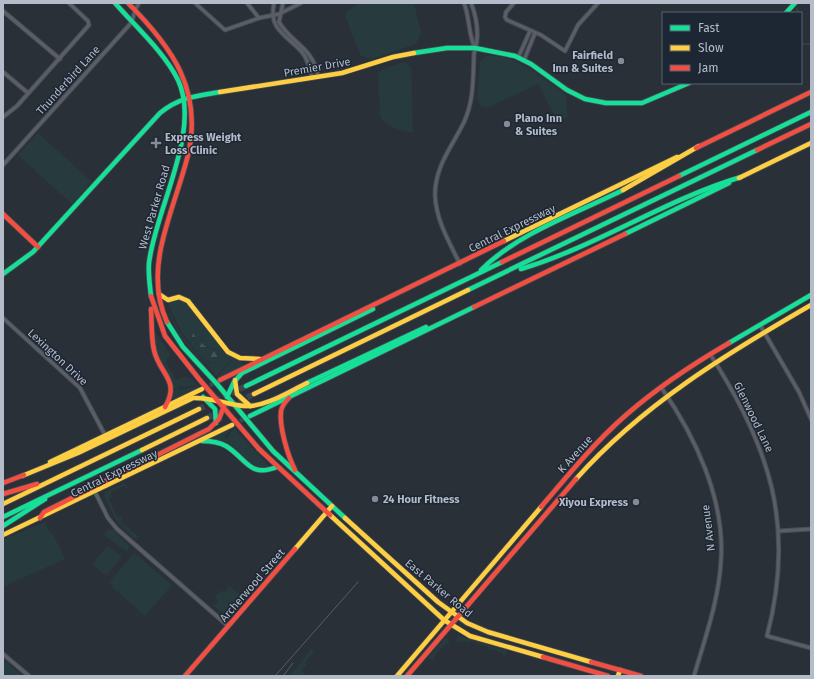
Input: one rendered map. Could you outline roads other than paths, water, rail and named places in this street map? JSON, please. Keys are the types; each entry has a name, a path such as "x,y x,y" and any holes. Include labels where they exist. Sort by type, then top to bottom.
{"main road":[{"name":"West Parker Road","path":"115,3 161,55 178,80 184,98 184,131 155,234 149,264 151,301 160,325 174,348 216,399 277,468"},
{"name":"West Parker Road","path":"128,3 168,49 183,73 191,97 192,131 178,187 163,236 157,267 159,294 166,319 183,348 228,396 282,460"},
{"path":"787,12 795,3"},
{"name":"Premier Drive","path":"3,274 27,258 164,109 184,98 354,71 393,57 425,50 447,48 475,48 502,52 524,60 567,90 585,99 606,103 642,103 657,98 687,84"},
{"path":"161,55 168,49"},
{"name":"Central Expressway","path":"220,380 811,92"},
{"path":"246,386 811,112"},
{"path":"254,394 811,124"},
{"path":"250,416 811,143"},
{"path":"478,273 492,257 542,230 646,178 699,146"},
{"path":"509,271 546,261 584,246 688,196 741,177"},
{"path":"170,185 178,187"},
{"path":"3,214 38,246"},
{"path":"155,234 163,236"},
{"path":"159,294 168,300 179,297 188,301 228,352 240,358 261,359"},
{"path":"40,518 44,512 206,431 216,423 224,408 235,380 242,373 368,312 394,296"},
{"name":"K Avenue","path":"397,676 580,461 626,415 661,387 710,354 810,297"},
{"path":"151,301 154,351 172,388 171,397 165,407"},
{"name":"K Avenue","path":"407,676 532,530 588,467 624,431 667,396 715,362 811,305"},
{"path":"3,483 88,448 183,402 203,397 252,407 262,404 382,346 468,310"},
{"path":"235,380 237,394 245,403 252,407"},
{"path":"22,476 104,435 202,389"},
{"path":"291,395 284,402 281,416 292,465 298,476"},
{"path":"203,397 214,409 216,423"},
{"name":"Central Expressway","path":"3,504 198,409"},
{"name":"Central Expressway","path":"3,517 207,418"},
{"name":"Central Expressway","path":"3,535 232,425"},
{"path":"197,442 214,441 225,445 258,473 266,473 277,468"},
{"name":"East Parker Road","path":"282,460 372,543 457,617 478,629 641,676"},
{"path":"580,461 588,467"},
{"name":"East Parker Road","path":"277,468 450,624 470,636 608,676"},
{"path":"3,494 52,480"},
{"path":"3,526 60,489"},
{"name":"Archerwood Street","path":"185,676 332,506"},
{"path":"526,525 532,530"},
{"path":"366,549 372,543"},
{"path":"512,648 514,639"},
{"path":"564,663 566,654"},
{"path":"618,676 620,670"}],"street":[{"path":"3,117 9,113 60,60 89,26 88,21 69,3"},
{"name":"Thunderbird Lane","path":"3,165 132,22 135,10 139,3"},
{"path":"195,3 225,30 259,18 279,14 301,3"},
{"path":"247,3 259,18"},
{"path":"274,3 274,23 301,51 308,61 312,78"},
{"path":"283,3 279,14 279,22 308,52 316,66 318,77"},
{"path":"464,3 471,40 475,48"},
{"path":"460,264 442,226 436,207 435,193 441,163 464,122 468,111 473,86 475,48 478,40 476,21 471,3"},
{"path":"514,3 506,12 505,17 507,20 535,33 565,50 578,24 598,3"},
{"path":"3,11 60,60"},
{"path":"469,23 476,21"},
{"path":"518,58 530,31"},
{"path":"524,60 535,33"},
{"path":"292,43 295,40"},
{"path":"3,72 28,93"},
{"name":"Lexington Drive","path":"3,318 80,388 104,435"},
{"path":"760,325 799,392 811,419"},
{"name":"Glenwood Lane","path":"710,354 740,404 762,451 777,507 779,531 779,569 777,593 767,636 811,648"},
{"name":"N Avenue","path":"661,387 683,421 704,465 715,503 721,542 721,560 713,612 694,676"},
{"path":"95,492 105,512 117,530 228,626"},
{"path":"779,531 811,528"},
{"path":"3,654 29,676"}],"waterway":[{"path":"802,44 811,44"}],"tunnel":[{"path":"204,388 219,381"},
{"path":"199,409 246,386"},
{"path":"207,418 254,394"},
{"path":"234,424 248,417"}],"tram line":[{"path":"275,676 358,582"},
{"path":"283,676 293,663"}],"place":[{"name":"Fairfield Inn & Suites","path":"621,61"},
{"name":"Plano Inn & Suites","path":"507,124"},
{"name":"Express Weight Loss Clinic","path":"156,143"},
{"name":"24 Hour Fitness","path":"375,499"},
{"name":"Xiyou Express","path":"636,502"}]}
